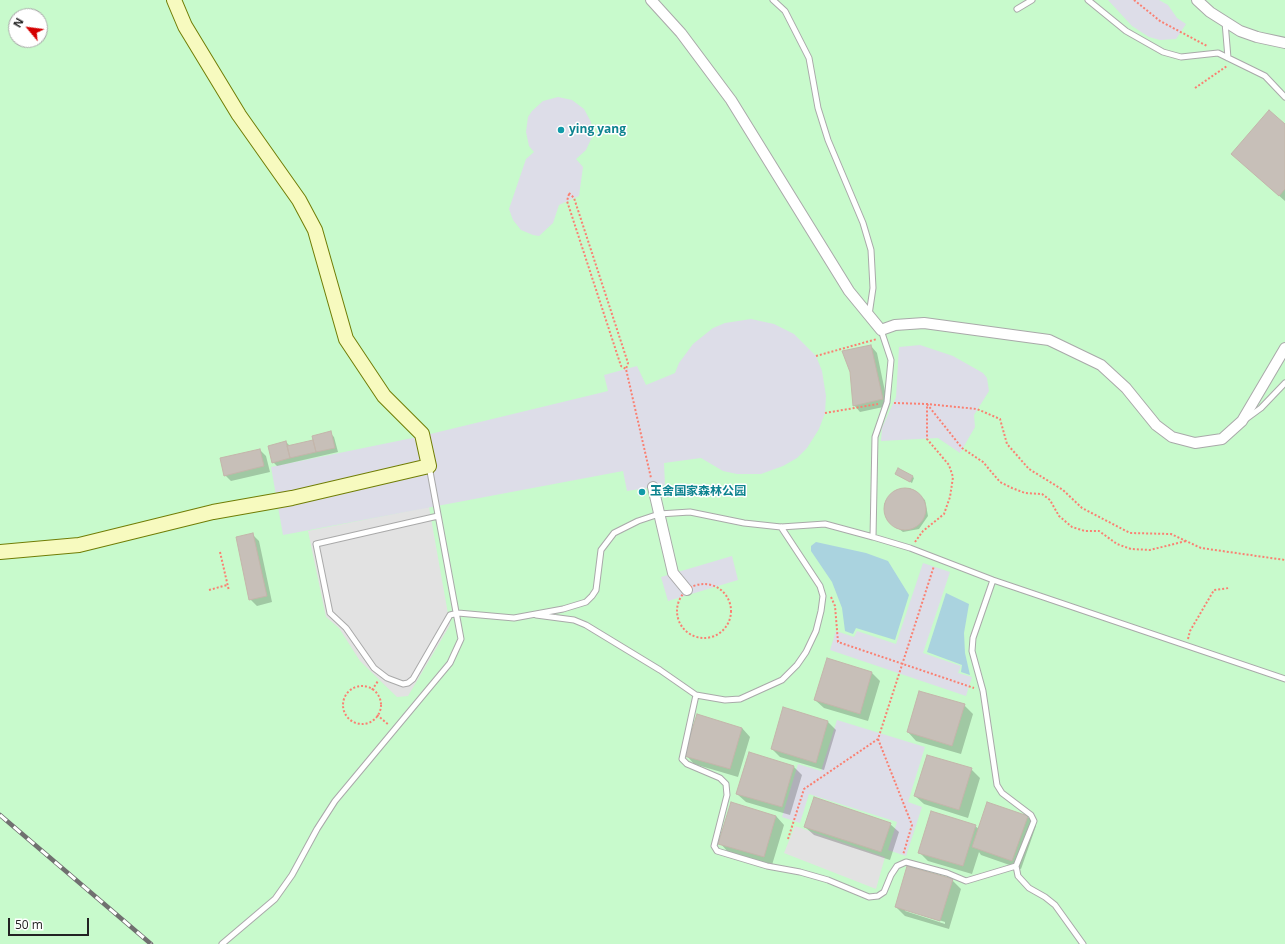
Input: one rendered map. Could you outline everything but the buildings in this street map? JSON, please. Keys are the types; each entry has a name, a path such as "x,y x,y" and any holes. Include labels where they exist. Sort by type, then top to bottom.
{"street":[{"path":"0,552 79,544 213,512 292,498 429,466 422,434 384,396 346,339 315,230 299,200 239,114 185,26 174,0"},
{"path":"651,0 681,34 731,100 849,290 882,334 896,325 924,323 1049,340 1101,365 1126,388 1156,425 1172,437 1195,443 1222,439 1242,421 1285,348"},
{"path":"1197,0 1210,12 1240,31 1257,37 1285,43"},
{"path":"653,487 673,573 687,590"}],"lane":[{"path":"773,0 784,12 809,58 818,108 826,134 863,223 869,243 873,288 869,316"},
{"path":"1017,9 1032,0"},
{"path":"1088,0 1126,32 1163,52 1181,57 1218,53 1265,76 1285,96"},
{"path":"1225,22 1228,58"},
{"path":"873,537 875,437 887,402 891,360 882,334"},
{"path":"1242,421 1261,408 1285,383"},
{"path":"222,944 275,899 292,875 334,801 450,663 461,639 458,613 429,466"},
{"path":"438,516 316,544 330,613 346,628 367,661 382,674 396,682 403,684 408,683 427,657 450,615 458,613 514,618 563,609 586,602 596,590 601,550 614,533 638,521 659,514 690,512 781,527 825,524 873,537 910,548 993,580 1285,679"},
{"path":"532,615 574,620 586,625 660,670 696,695 725,700 740,699 782,680 806,652 816,631 821,612 823,596 820,586 781,527"},
{"path":"993,580 973,638 972,651 983,691 997,786 1002,794 1031,815 1034,821 1016,866 1018,876 1029,888 1045,897 1055,905 1083,944"},
{"path":"696,695 682,758 686,764 720,778 726,784 727,795 714,846 717,851 767,866 800,872 828,880 869,897 878,896 884,892 894,871 898,866 906,862 947,873 966,880 1016,866"}],"path":[{"path":"1134,0 1160,21 1209,48 1212,54"},
{"path":"1195,88 1235,61"},
{"path":"626,369 621,366 584,254 568,201 569,193 574,198 628,363 626,369 653,487"},
{"path":"816,356 882,334"},
{"path":"825,413 887,402 926,404 977,410 1000,419 1007,444 1029,469 1063,490 1082,508 1130,533 1170,534 1202,548 1285,560"},
{"path":"926,404 962,448 984,462 1000,482 1025,493 1042,494 1050,500 1059,516 1072,527 1085,531 1099,532 1117,544 1131,549 1150,550 1187,541"},
{"path":"910,548 923,530 944,514 950,497 953,477 949,465 927,438 926,404"},
{"path":"220,552 228,591"},
{"path":"788,838 804,789 878,738 936,559"},
{"path":"705,584 723,591 730,602 731,609 729,622 722,632 716,636 697,638 686,631 679,620 678,607 687,590 692,587 705,584"},
{"path":"209,590 227,585"},
{"path":"1186,645 1190,631 1214,590 1229,588"},
{"path":"823,596 831,596 835,606 838,642 983,691"},
{"path":"372,690 382,674"},
{"path":"362,686 372,690 379,698 380,703 377,715 366,723 356,723 347,717 343,707 345,697 352,689 362,686"},
{"path":"377,715 395,729"},
{"path":"878,738 912,825 903,855 906,862"}],"green space":[{"name":"玉舍国家森林公园","path":"0,0 1285,0 1285,944 0,944"}],"shaded area":[{"path":"1108,0 1159,0 1168,5 1177,18 1186,24 1176,39 1160,40 1149,37 1132,26"},
{"path":"558,97 572,100 584,109 591,122 592,137 586,150 576,159 583,167 579,196 559,205 553,223 539,236 521,230 513,220 509,209 526,159 534,152 529,146 526,132 528,117 543,101"},
{"path":"751,319 774,324 794,334 816,356 822,371 826,396 825,413 819,429 807,448 797,458 783,466 761,474 737,474 723,471 701,458 664,463 665,485 627,491 623,471 283,535 271,467 422,436 608,391 604,375 637,366 646,385 675,373 679,363 693,344 713,328 725,323"},
{"path":"920,345 953,356 983,373 987,378 989,391 974,415 975,427 960,453 938,438 881,441 882,428 896,397 899,347"},
{"path":"429,507 450,625 408,696 397,697 360,661 339,628 326,617 308,531"},
{"path":"732,556 738,580 668,601 661,577"},
{"path":"923,563 950,572 923,653 961,666 958,673 972,677 966,696 830,650 836,631 854,637 857,631 896,644"},
{"path":"837,720 925,747 908,802 922,807 906,856 888,850 897,822 809,794 800,823 782,817 798,764 821,771"},
{"path":"795,826 885,857 876,889 784,853"}],"water":[{"path":"816,542 866,553 888,561 909,595 895,640 856,628 853,634 845,631 842,608 832,582 811,551 811,546"},
{"path":"946,593 969,604 964,633 965,653 970,675 961,672 962,665 927,652"}],"railway":[{"path":"0,815 151,944"}],"place":[{"name":"ying yang","path":"561,130"},
{"name":"玉舍国家森林公园","path":"642,492"}]}
